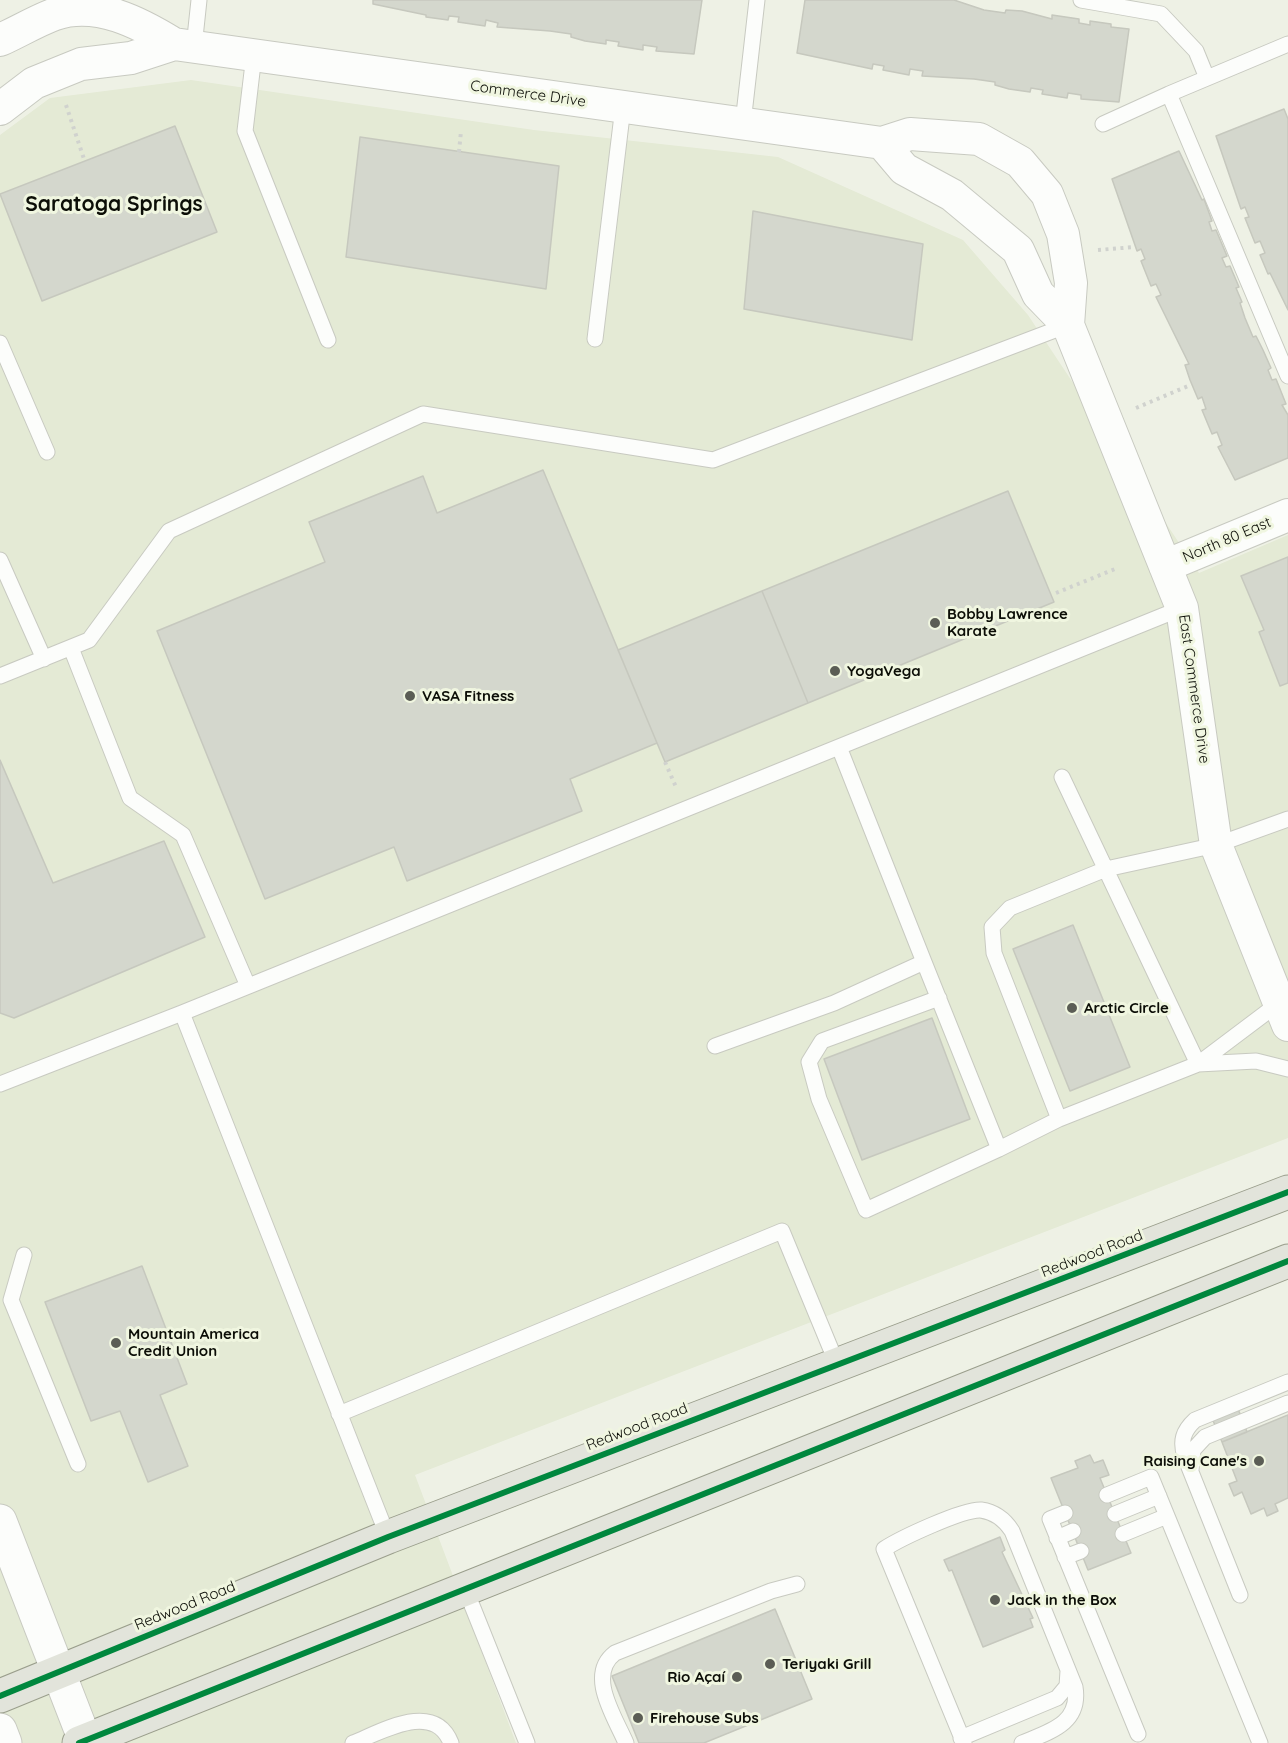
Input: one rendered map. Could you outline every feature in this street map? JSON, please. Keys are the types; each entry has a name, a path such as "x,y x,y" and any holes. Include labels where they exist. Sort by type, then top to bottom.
{"main road":[{"name":"Redwood Road","path":"0,1696 388,1537 1288,1192"},
{"path":"0,1521 83,1742 1288,1261"},
{"path":"0,1730 5,1743"}],"street":[{"name":"Commerce Drive","path":"0,40 58,12 90,9 132,18 184,45 882,143 910,134 978,138 1020,162 1047,194 1063,234 1071,283 1068,325"},
{"name":"Commerce Drive","path":"0,109 34,83 81,64 131,58 184,45"},
{"path":"882,143 904,169 952,195 1018,250 1038,294 1068,325"},
{"name":"East Commerce Drive","path":"1068,325 1182,608 1215,845 1284,1014"},
{"name":"North 80 East","path":"1165,566 1288,515"}],"lane":[{"path":"184,45 199,0"},
{"path":"743,123 758,0"},
{"path":"1081,0 1161,14 1196,51 1207,78"},
{"path":"1103,124 1288,44"},
{"path":"254,55 245,131 328,340"},
{"path":"1169,94 1288,376"},
{"path":"595,339 623,107"},
{"path":"0,676 89,640 169,531 423,414 713,460 1068,325"},
{"path":"0,343 46,452"},
{"path":"0,560 44,659"},
{"path":"0,1084 182,1013 1182,608"},
{"path":"71,648 130,798 183,835 248,986"},
{"path":"839,747 999,1149"},
{"path":"1062,777 1198,1064"},
{"path":"1059,1119 994,953 992,927 1010,908 1106,869 1215,845 1288,819"},
{"path":"715,1046 834,1003 924,962"},
{"path":"939,998 822,1041 809,1062 819,1099 866,1210 1059,1119 1198,1064 1284,1014"},
{"path":"182,1013 388,1537"},
{"path":"1198,1064 1256,1061 1288,1069"},
{"path":"339,1414 783,1231 837,1364"},
{"path":"24,1255 11,1300 78,1464"},
{"path":"1240,1595 1191,1473 1182,1442 1188,1427 1196,1420 1288,1382"},
{"path":"1191,1473 1190,1461 1194,1450 1205,1437 1288,1403"},
{"path":"1107,1495 1151,1477 1260,1743"},
{"path":"1115,1514 1159,1496"},
{"path":"1022,1743 1058,1728 1072,1715 1077,1697 1068,1671 1012,1531 1000,1517 981,1510 970,1511 895,1542 884,1549 963,1740 1057,1698 1067,1686 1068,1671"},
{"path":"1065,1513 1050,1519 1138,1734"},
{"path":"1123,1534 1167,1516"},
{"path":"1057,1538 1073,1531"},
{"path":"1065,1557 1081,1551"},
{"path":"626,1743 602,1684 602,1668 607,1659 615,1653 771,1591 797,1584"},
{"path":"465,1588 527,1743"},
{"path":"352,1743 410,1720 420,1720 441,1728 451,1743"}],"path":[{"path":"66,104 85,162"},
{"path":"459,152 461,131"},
{"path":"1095,250 1134,247"},
{"path":"1132,409 1188,386"},
{"path":"1056,593 1114,569"},
{"path":"665,762 676,787"}],"shaded area":[{"path":"191,80 534,130 778,157 963,240 1028,315 1199,573 1288,535 1288,1138 415,1475 516,1743 0,1743 0,135 50,98"}],"building":[{"path":"373,0 702,0 694,54 656,51 657,47 643,45 643,50 618,46 619,42 606,40 606,44 585,41 571,37 571,34 550,31 497,27 498,23 486,20 485,26 458,22 459,17 449,16 448,20 426,17 426,15 373,4"},
{"path":"805,0 954,0 984,10 1005,13 1006,10 1022,11 1052,19 1052,15 1079,19 1079,23 1090,25 1090,21 1129,29 1119,102 1081,99 1081,95 1068,93 1067,98 1042,94 1043,90 1031,88 1030,92 1009,89 995,85 995,82 974,79 922,76 923,71 910,69 909,75 883,70 884,66 873,64 872,69 797,53"},
{"path":"1284,109 1288,119 1288,310 1260,255 1265,253 1260,241 1255,243 1245,218 1249,217 1245,207 1241,209 1216,136"},
{"path":"175,126 217,232 42,301 0,194"},
{"path":"360,137 559,166 546,289 346,257"},
{"path":"1179,151 1202,200 1204,199 1212,221 1209,222 1212,231 1216,230 1227,256 1222,258 1226,267 1230,266 1239,287 1236,288 1245,318 1271,368 1268,370 1272,380 1276,379 1286,404 1282,405 1288,415 1288,458 1235,480 1218,447 1222,445 1217,432 1212,434 1202,410 1206,409 1202,397 1198,399 1190,380 1185,365 1189,364 1156,297 1161,295 1156,284 1151,286 1141,261 1145,259 1141,249 1137,251 1112,179"},
{"path":"753,211 923,244 912,340 744,309"},
{"name":"VASA Fitness","path":"543,470 657,743 570,779 582,811 407,881 394,847 265,899 157,631 325,562 309,522 423,476 437,513"},
{"path":"1008,491 1054,602 808,703 762,591"},
{"path":"1288,557 1288,683 1280,686 1259,632 1264,630 1241,576"},
{"path":"762,591 808,703 665,762 618,650"},
{"path":"0,760 53,883 164,841 205,937 14,1018 0,1013"},
{"name":"Arctic Circle","path":"1073,925 1130,1067 1070,1091 1013,949"},
{"path":"932,1018 970,1119 862,1160 824,1059"},
{"name":"Mountain America Credit Union","path":"142,1266 187,1384 160,1395 188,1466 148,1482 120,1411 91,1421 45,1302"},
{"path":"1235,1401 1247,1432 1222,1442 1209,1411"},
{"name":"Raising Cane's","path":"1288,1415 1288,1498 1275,1504 1278,1511 1267,1516 1264,1508 1251,1514 1242,1492 1234,1496 1229,1484 1237,1481 1222,1442"},
{"path":"1090,1455 1094,1463 1103,1460 1109,1475 1100,1478 1131,1553 1088,1570 1051,1478 1078,1468 1075,1461"},
{"name":"Jack in the Box","path":"1000,1537 1005,1550 1002,1552 1033,1618 1030,1619 1033,1627 983,1647 952,1570 949,1571 944,1560"},
{"path":"775,1609 812,1699 704,1743 639,1743 612,1676"}],"cycle path":[{"path":"0,1696 388,1537 1288,1192"},
{"path":"79,1743 1288,1261"}],"place":[{"name":"Bobby Lawrence Karate","path":"935,623"},
{"name":"YogaVega","path":"835,671"},
{"name":"VASA Fitness","path":"410,696"},
{"name":"Arctic Circle","path":"1072,1008"},
{"name":"Mountain America Credit Union","path":"116,1343"},
{"name":"Raising Cane's","path":"1259,1461"},
{"name":"Jack in the Box","path":"995,1600"},
{"name":"Teriyaki Grill","path":"770,1664"},
{"name":"Rio Açaí","path":"737,1677"},
{"name":"Firehouse Subs","path":"638,1718"}],"district":[{"name":"Saratoga Springs","path":"114,205"}]}
